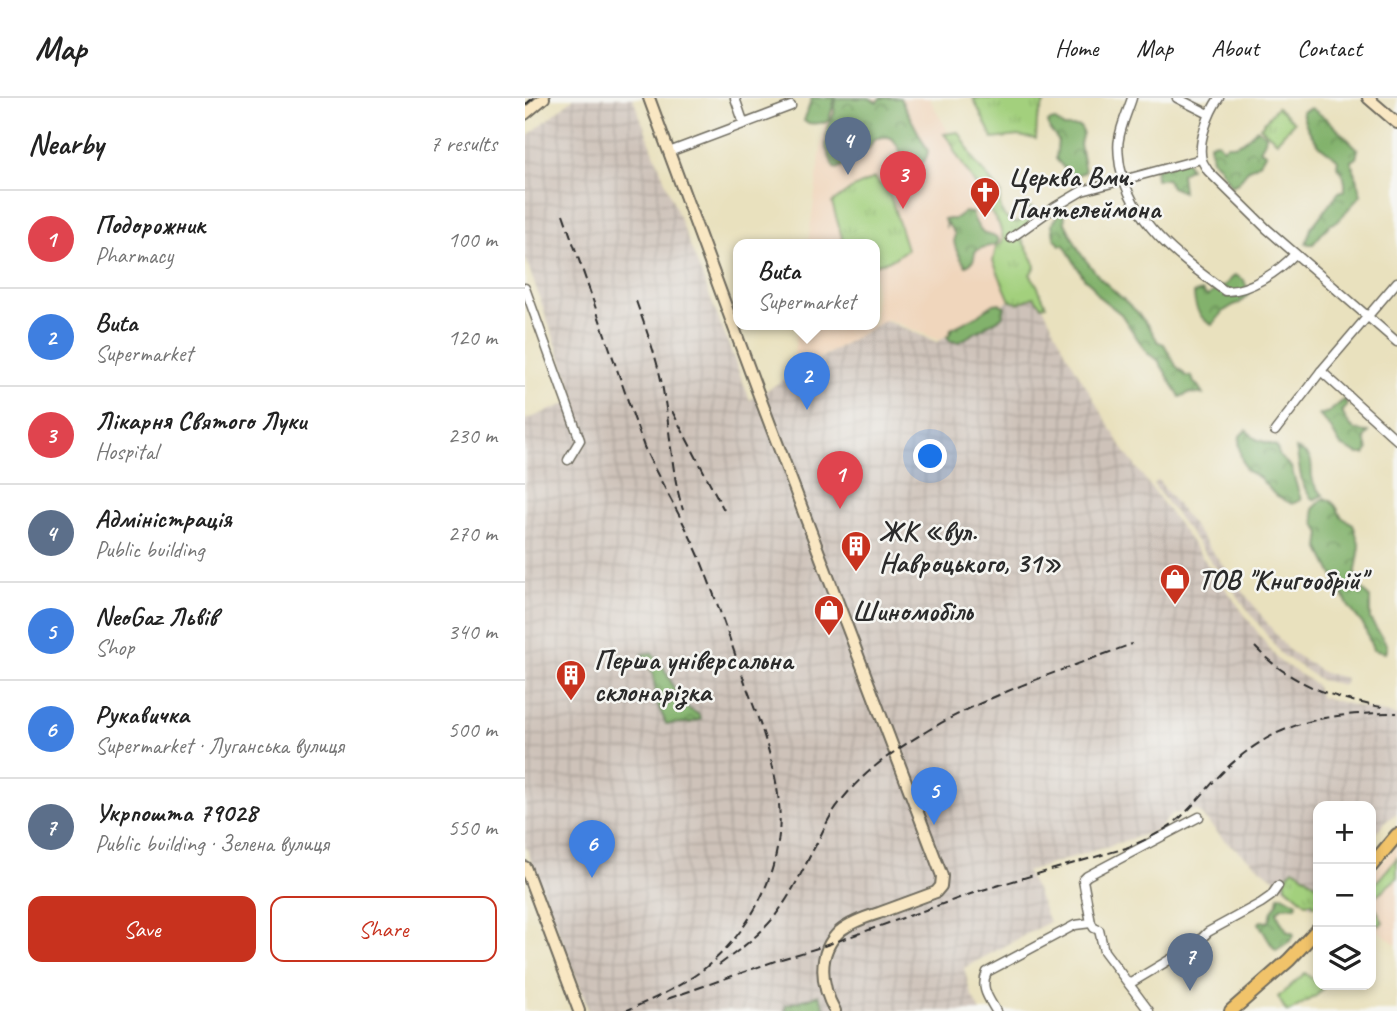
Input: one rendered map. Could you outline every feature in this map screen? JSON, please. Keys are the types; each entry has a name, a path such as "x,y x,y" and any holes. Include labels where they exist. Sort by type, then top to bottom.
{"main road":[{"path":"1373,864 1397,835"},
{"path":"1231,1011 1289,960 1313,934"}],"street":[{"path":"525,114 544,98"},
{"path":"649,98 733,325"},
{"path":"734,98 744,124"},
{"path":"1132,98 1118,140 1123,180 1138,211 1154,232 1181,258 1225,291 1242,290 1284,266 1295,254"},
{"path":"1177,98 1209,114"},
{"path":"1219,98 1209,114 1202,139 1201,159 1208,171 1295,254 1397,342"},
{"path":"1368,98 1397,123"},
{"path":"669,152 791,106"},
{"path":"1011,238 1082,191 1201,159"},
{"path":"1275,431 1321,371 1397,282"},
{"path":"525,288 580,440 568,460"},
{"path":"735,330 941,876 941,886 936,892 867,917 839,932 823,965 824,981 835,1011"},
{"path":"1321,371 1397,440"},
{"path":"1145,1010 1104,951 1099,930 1091,923 1083,880 1199,817"},
{"path":"525,867 579,1011"},
{"path":"1129,984 1196,944 1208,932 1261,903 1271,896 1278,886"},
{"path":"996,1011 983,981 987,972 1075,925 1091,923"}],"shaded area":[{"path":"574,98 633,98 750,400 868,330 880,330 880,323 885,320 937,342 1033,287 1067,354 1125,452 1278,660 1315,684 1320,697 1397,716 1397,813 1376,832 1376,801 1313,801 1311,907 1224,840 1197,810 1172,814 1156,831 1026,872 1049,922 964,968 971,994 980,1011 589,1011 525,845 525,420 576,400 525,257 525,138"},
{"path":"828,98 929,98 1035,285 939,340 887,319 880,323 880,239 809,239"},
{"path":"797,330 868,330 791,375"},
{"path":"1158,480 1287,649 1324,673 1346,678 1344,685 1320,680 1281,654 1153,484"},
{"path":"1397,845 1397,945 1376,929 1376,869"}],"green space":[{"path":"812,98 835,98 829,120 825,123 811,124 804,121"},
{"path":"836,98 869,98 877,102 880,98 900,98 928,151 925,160 902,171 894,159 901,154 896,144 891,138 884,137 874,139 869,148 838,169 834,168 826,148 827,128 834,114"},
{"path":"973,98 1040,98 1044,103 1037,121 1036,139 1018,136 993,139"},
{"path":"1277,107 1294,122 1277,141 1260,127"},
{"path":"1311,108 1328,120 1358,149 1356,158 1351,161 1361,195 1313,244 1306,244 1311,228 1339,192 1345,190 1343,174 1337,166 1338,160 1321,147 1307,127 1302,111"},
{"path":"1054,120 1064,127 1080,127 1083,132 1080,144 1085,172 1073,176 1056,159 1058,140 1050,130 1048,122"},
{"path":"1257,129 1266,135 1260,150 1266,153 1238,183 1231,186 1219,166 1212,160 1210,143 1218,142 1223,148 1240,143"},
{"path":"958,132 975,162 1001,193 1000,207 1003,214 1014,223 1019,222 1031,207 1034,211 1026,227 1018,233 1034,261 1035,268 1030,274 1046,305 1042,306 1034,297 1018,303 1010,301 993,261 996,247 1003,238 999,224 944,134"},
{"path":"1185,158 1190,168 1181,174 1183,192 1171,187 1167,179 1156,179 1155,165 1167,166 1174,159"},
{"path":"874,178 890,195 907,249 893,259 880,263 880,239 843,239 832,203 851,189"},
{"path":"1064,208 1065,223 1081,254 1100,278 1136,311 1158,342 1164,344 1176,366 1186,376 1192,377 1203,394 1189,393 1180,397 1158,360 1147,353 1121,314 1098,296 1084,278 1064,245 1060,245 1054,237 1052,224"},
{"path":"964,212 972,213 980,229 999,240 995,245 975,252 973,261 966,266 955,247 955,234 947,223 946,226 944,219 954,219"},
{"path":"1235,275 1244,280 1249,294 1240,303 1224,311 1212,325 1199,312 1194,293 1202,291 1207,296"},
{"path":"1000,303 1005,306 1002,317 959,342 950,341 947,336 951,329"},
{"path":"1345,399 1347,406 1342,412 1349,425 1355,430 1369,432 1365,439 1368,450 1365,454 1358,454 1341,446 1319,415 1329,412"},
{"path":"1246,430 1256,439 1276,446 1280,457 1291,467 1301,500 1292,504 1274,494 1260,478 1246,470 1239,445 1240,436"},
{"path":"1296,449 1311,460 1313,480 1323,495 1313,500 1302,482"},
{"path":"1324,498 1335,505 1341,517 1353,524 1360,547 1355,576 1362,580 1362,588 1370,598 1370,619 1387,646 1385,653 1373,650 1364,626 1349,607 1319,547 1321,533 1315,524 1313,509"},
{"path":"652,653 662,664 682,705 698,714 701,719 690,723 666,724 657,703 653,674 642,654"},
{"path":"1397,858 1397,878 1376,896 1376,882"},
{"path":"1293,869 1313,882 1313,902 1306,903 1286,886 1285,877"},
{"path":"1283,895 1297,903 1296,906 1282,907 1277,911 1288,932 1294,935 1276,950 1259,923 1269,921 1279,896"},
{"path":"1376,909 1383,922 1379,926 1376,923"},
{"path":"1305,973 1313,980 1313,990 1321,990 1290,1011 1286,1011 1278,997"},
{"path":"819,995 826,1011 785,1011 786,1005"}],"tram line":[{"path":"525,105 533,98"}],"railway":[{"path":"563,214 644,447 693,542 716,601 765,739 779,804 780,827 771,873 762,895 738,935 696,975 625,1011"},
{"path":"636,301 662,384 683,510"},
{"path":"672,411 724,510"},
{"path":"719,965 756,936 775,916 795,885 836,807 850,790 881,762 927,731 977,705 1132,644"},
{"path":"1255,647 1282,670 1313,688 1382,707"},
{"path":"667,999 979,891 1126,848 1176,821 1227,768 1266,739 1306,722 1349,715 1397,713"}],"place":[{"name":"Адміністрація","path":"848,175"},
{"name":"Лікарня Святого Луки","path":"903,209"},
{"name":"Церква Вмч. Пантелеймона","path":"985,219"},
{"name":"Buta","path":"807,410"},
{"name":"Подорожник","path":"840,509"},
{"name":"ЖК «вул. Навроцького, 31»","path":"856,573"},
{"name":"ТОВ \"Книгообрiй\"","path":"1175,606"},
{"name":"Шиномобіль","path":"829,637"},
{"name":"Перша універсальна склонарізка","path":"571,702"},
{"name":"NeoGaz Львів","path":"934,825"},
{"name":"Рукавичка","path":"592,878"},
{"name":"Укрпошта 79028","path":"1190,991"}]}
